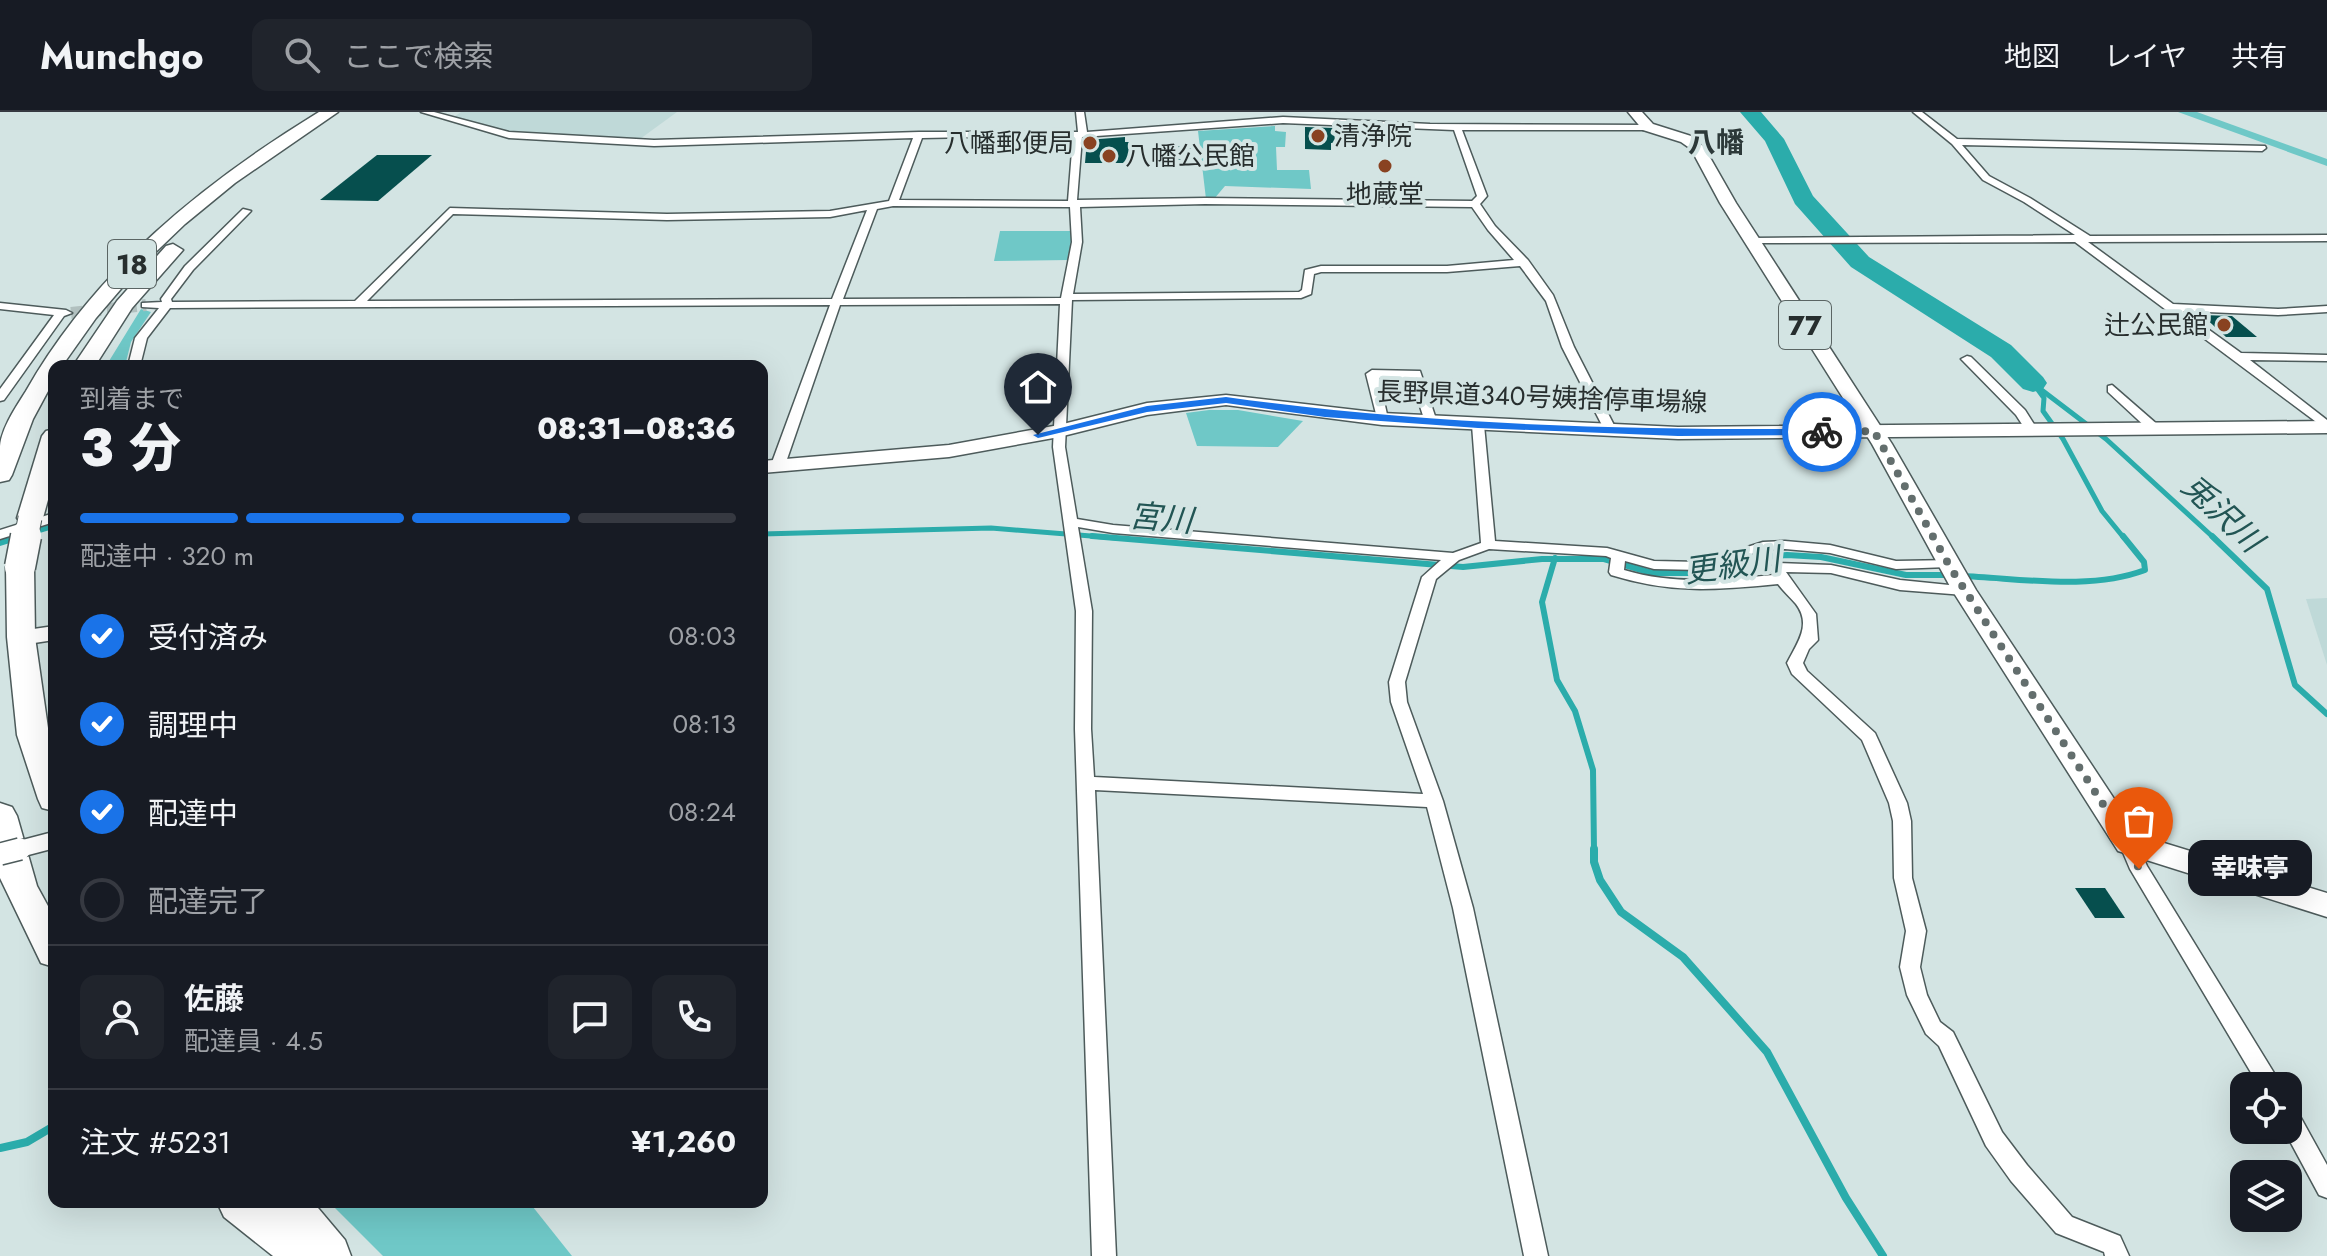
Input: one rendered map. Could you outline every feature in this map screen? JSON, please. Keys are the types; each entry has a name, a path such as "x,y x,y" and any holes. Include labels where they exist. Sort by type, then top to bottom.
{"highway":[{"name":"18","path":"57,360 126,270 214,188 288,136 330,112"},
{"name":"18","path":"88,360 124,305 204,219 261,172 351,112"},
{"name":"18","path":"0,475 23,418 48,374"},
{"path":"48,476 42,517 20,567 11,638 33,735 48,781"},
{"path":"0,816 20,887 48,941"},
{"path":"247,1208 309,1256"},
{"path":"290,1208 329,1256"}],"main road":[{"name":"77","path":"1635,112 1648,127 1695,145 1874,431 1955,576 2128,843"},
{"name":"長野県道340号姨捨停車場線","path":"770,466 949,451 1059,431 1147,409 1226,400 1382,419 1611,431 2327,427"},
{"path":"11,638 48,634"},
{"path":"2128,843 2327,905"}],"street":[{"path":"425,112 523,137 689,143 919,135 1081,135 1335,117 1457,127 1648,127"},
{"path":"1080,112 1081,135 1072,200 1075,203 1077,251 1066,299 1059,431 1084,611 1083,729 1104,1256"},
{"path":"1917,112 1955,142 1986,178 2027,200 2081,238 2327,427"},
{"path":"359,303 450,211 667,217 830,214 893,203 1265,201 1475,204 1482,196 1457,127"},
{"path":"893,203 919,135"},
{"path":"1955,142 2262,148"},
{"path":"1475,204 1485,223 1524,262 1558,313 1566,343 1611,431"},
{"path":"770,466 873,207"},
{"path":"168,304 166,299 189,268 246,211"},
{"path":"1753,241 1851,243 2081,238 2327,238"},
{"path":"146,305 1175,299 1301,295 1309,287 1309,272 1321,269 1433,269 1524,262"},
{"path":"136,360 141,338 168,304"},
{"path":"0,306 65,313 0,397"},
{"path":"2171,307 2278,312 2327,309"},
{"path":"2238,356 2327,358"},
{"path":"1967,359 2034,428"},
{"path":"1382,419 1372,374 1416,374 1431,422"},
{"path":"2112,389 2154,428"},
{"path":"1478,425 1488,545"},
{"path":"0,535 42,517"},
{"path":"1071,530 1113,529 1449,562"},
{"path":"1536,1256 1463,908 1434,801 1399,702 1397,682 1429,577 1449,562 1488,545 1654,565 1701,566 1763,546 1785,545 1830,549 1955,576"},
{"path":"1618,560 1616,572 1665,584 1710,586 1780,579"},
{"path":"1955,576 1900,585 1831,569 1777,567 1780,579 1805,603 1812,623 1810,640 1803,646 1795,663 1800,674 1869,737 1898,803 1902,821 1903,878 1916,931 1910,967 1917,995 1933,1028 1946,1039 1994,1139 2019,1173 2064,1225 2112,1244 2117,1256"},
{"path":"1086,783 1434,801"},
{"path":"0,854 48,842"},
{"path":"2128,843 2139,869 2262,1072"},
{"path":"2302,1141 2327,1187"}],"shaded area":[{"path":"461,112 677,112 640,139 507,132 454,117"},
{"path":"2178,112 2197,112 2327,159 2327,166"},
{"path":"1275,126 1275,131 1286,132 1285,147 1276,147 1277,170 1309,170 1311,189 1225,186 1214,199 1206,199 1198,131"},
{"path":"1000,231 1072,231 1069,260 994,261"},
{"path":"141,309 151,312 131,342 126,360 110,360"},
{"path":"1238,410 1303,421 1278,447 1197,446 1186,413"},
{"path":"2327,598 2327,665 2306,599"},
{"path":"335,1208 534,1208 572,1256 383,1256"}],"building":[{"path":"1305,127 1334,128 1335,143 1331,143 1331,150 1305,149"},
{"name":"八幡公民館","path":"1125,137 1125,142 1133,142 1132,163 1085,163 1087,140"},
{"path":"1196,146 1198,164 1164,165 1162,147"},
{"path":"377,155 432,155 378,201 320,200"},
{"name":"辻公民館","path":"2202,315 2232,316 2257,337 2226,337"},
{"path":"2075,888 2105,888 2125,918 2095,918"}],"waterway":[{"name":"更級川","path":"1750,112 1774,139 1803,199 1860,262 2001,351 2033,383"},
{"name":"更級川","path":"2033,383 2044,398 2043,411 2063,439 2102,511 2124,538"},
{"name":"兎沢川","path":"2039,388 2106,439 2214,538"},
{"name":"宮川","path":"34,532 48,528"},
{"name":"宮川","path":"768,534 991,528 1114,538"},
{"name":"宮川","path":"1092,536 1114,538"},
{"name":"更級川","path":"1961,576 2077,582 2145,570 2144,562 2123,536"},
{"name":"兎沢川","path":"2212,536 2267,589 2295,685 2327,714"},
{"name":"宮川","path":"0,543 16,538"},
{"name":"宮川","path":"1114,538 1463,567 1555,559"},
{"name":"更級川","path":"1555,559 1604,559 1652,573 1714,573 1753,558 1787,555 1821,557 1906,575 1949,575"},
{"name":"更級川","path":"1555,559 1542,602 1557,680 1575,711 1593,770 1594,851"},
{"name":"更級川","path":"1594,851 1600,880 1621,912 1683,957 1767,1052 1846,1198 1883,1256"},
{"path":"0,1148 27,1142 48,1130"}],"tunnel":[{"path":"71,313 146,305"}],"way so far":[{"path":"1822,432 1874,431 1950,567 2128,843 2139,869"}],"place":[{"name":"清浄院","path":"1318,136"},
{"name":"八幡郵便局","path":"1090,143"},
{"name":"八幡公民館","path":"1109,156"},
{"name":"地蔵堂","path":"1385,166"},
{"name":"辻公民館","path":"2224,325"},
{"name":"幸味亭","path":"2139,869"}],"district":[{"name":"八幡","path":"1716,142"}],"route":[{"path":"1038,435 1147,409 1195,401 1226,400 1325,414 1478,425 1678,433 1822,432"}]}
